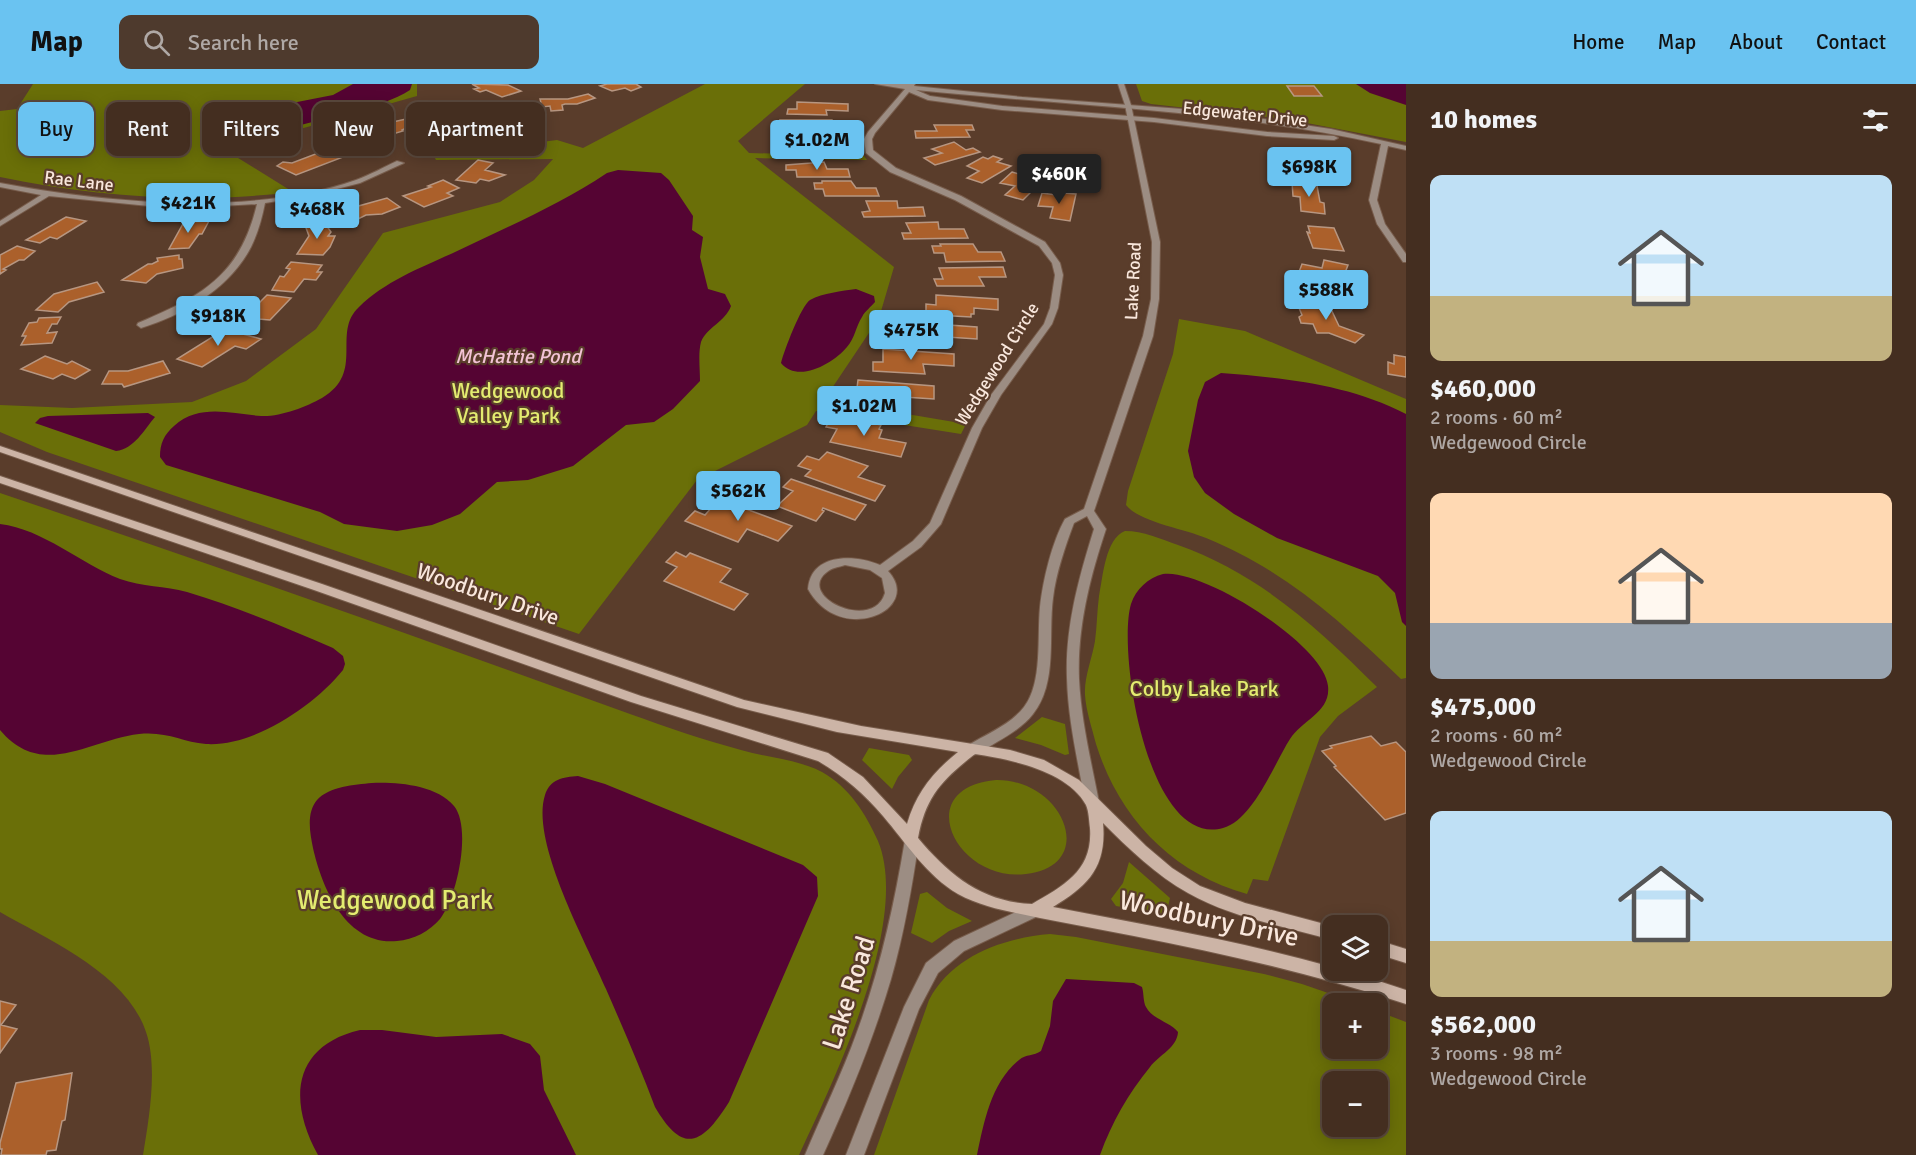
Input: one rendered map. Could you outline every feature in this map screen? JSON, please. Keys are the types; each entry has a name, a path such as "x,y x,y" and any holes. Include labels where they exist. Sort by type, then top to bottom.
{"main road":[{"name":"Woodbury Drive","path":"0,449 742,704 822,724 971,750"},
{"path":"0,479 318,587 636,699 823,757 843,767 863,784 934,866 956,886 993,902 1033,910 1071,888 1091,866 1098,837 1092,803 1065,777 1041,764 1018,757 971,750 942,771 927,788 916,811 912,840"},
{"name":"Woodbury Drive","path":"1092,803 1148,856 1197,891 1228,904 1322,930"},
{"name":"Woodbury Drive","path":"1033,910 1263,954 1330,972 1406,997"},
{"path":"1388,950 1406,956"}],"street":[{"path":"878,84 910,86"},
{"name":"Lake Road","path":"1089,511 1148,336 1154,307 1156,242 1131,118 1121,84"},
{"name":"Edgewater Drive","path":"910,86 1022,99 1128,105 1269,120 1406,148"},
{"name":"Edgewater Drive","path":"910,86 928,98 973,105 1185,123 1267,134 1355,138"},
{"name":"Wedgewood Circle","path":"880,570 917,544 934,524 966,452 987,412 1014,369 1047,324 1054,308 1058,283 1056,263 1042,244 958,198 893,170 869,151 868,139 910,86"},
{"path":"1385,143 1373,200 1381,224 1406,260"},
{"name":"Rae Lane","path":"0,185 110,201 173,205 262,201 348,186 376,176 400,163"},
{"path":"0,224 49,193"},
{"path":"141,325 186,306 223,279 250,242 257,227 262,201"},
{"path":"971,750 1024,716 1036,700 1041,683 1045,617 1054,564 1069,521 1089,511 1100,530 1089,566 1079,614 1073,679 1092,803"},
{"path":"857,562 880,570 888,578 891,596 886,604 866,614 839,613 818,601 813,592 812,583 815,575 832,563 857,562"},
{"name":"Lake Road","path":"814,1155 858,1051 885,973 897,925 912,840"},
{"path":"855,1155 912,1006 932,968 959,946 1033,910"}],"green space":[{"path":"33,84 417,84 417,96 394,102 313,102 313,125 301,129 301,102 202,102 202,156 235,156 293,192 220,198 109,194 0,177 0,111 18,107 18,156 94,156 94,102 21,102"},
{"name":"Wedgewood Valley Park","path":"705,84 805,84 738,141 749,153 864,156 867,160 755,158 894,267 879,318 824,400 966,424 961,434 816,411 807,425 697,480 579,634 47,452 0,432 0,405 72,408 192,402 246,381 316,329 383,233 500,202 534,180 553,159 436,160 434,156 545,156 545,142 557,140 583,148"},
{"path":"1136,84 1406,84 1406,142 1286,119 1151,104 1142,101"},
{"path":"1179,319 1245,331 1406,399 1406,678 1401,679 1333,617 1262,566 1206,538 1141,516 1126,505 1128,491 1173,354"},
{"name":"Wedgewood Park","path":"0,493 671,728 741,750 803,764 832,778 856,802 878,841 886,874 884,913 877,956 864,1000 831,1086 799,1155 143,1155 152,1077 150,1046 136,1011 122,993 84,961 0,912"},
{"name":"Colby Lake Park","path":"1125,531 1138,532 1178,545 1235,571 1261,587 1309,624 1377,687 1338,716 1320,737 1268,881 1253,879 1247,894 1220,885 1195,872 1172,857 1152,839 1119,796 1096,744 1085,695 1086,682 1095,641 1099,596 1106,559 1113,542"},
{"path":"1042,717 1065,724 1069,754 1065,755 1015,738"},
{"path":"869,748 909,755 912,760 898,777 892,789 862,760"},
{"path":"996,780 1020,783 1040,793 1055,807 1064,824 1067,840 1062,856 1048,868 1026,874 1001,873 980,864 963,850 952,833 949,816 954,799 969,787"},
{"path":"1129,862 1170,898 1166,915 1116,906 1111,899 1123,883"},
{"path":"927,892 947,908 972,921 949,931 932,943 911,933 920,894"},
{"path":"1050,934 1076,937 1264,974 1328,993 1322,993 1322,1059 1388,1059 1388,1015 1406,1022 1406,1155 874,1155 929,1000 951,972 965,961 997,945"}],"water":[{"path":"353,84 412,84 410,90 386,102 313,102 313,122 301,125 301,102 297,102 333,95"},
{"path":"1356,84 1406,84 1406,105 1370,93"},
{"name":"McHattie Pond","path":"618,170 661,173 669,180 693,216 692,230 703,237 700,257 708,289 725,294 731,306 701,342 700,381 673,409 654,422 626,425 573,466 528,480 497,482 460,514 432,525 397,531 344,524 320,512 166,465 160,457 163,440 168,433 174,426 194,414 227,412 261,416 276,415 301,408 322,398 335,388 342,376 346,365 351,317 369,298 404,276 532,216 607,173"},
{"path":"856,289 874,296 875,302 863,315 852,340 841,353 825,365 806,371 797,372 781,363 798,319 810,300 827,294"},
{"path":"1221,373 1292,380 1339,389 1406,414 1406,626 1402,622 1395,593 1378,576 1277,538 1234,514 1205,493 1194,477 1188,451 1198,400 1205,382"},
{"path":"148,413 155,417 143,433 128,447 116,451 35,423 40,418 48,416"},
{"path":"0,524 16,527 47,540 120,579 187,592 297,632 333,648 343,656 345,664 343,670 331,684 299,710 281,722 243,739 206,744 149,733 120,738 66,753 49,755 32,753 16,745 0,730"},
{"path":"1163,574 1181,575 1205,583 1259,612 1306,650 1321,669 1328,686 1325,703 1295,732 1253,803 1234,823 1223,828 1197,826 1175,809 1157,779 1144,742 1134,702 1129,662 1128,628 1131,604 1139,589 1148,581"},
{"path":"578,776 605,784 803,865 817,877 818,896 729,1102 710,1128 692,1139 675,1133 655,1107 619,1018 574,920 553,865 543,815 545,795 554,782"},
{"path":"372,783 405,784 437,793 454,806 462,830 457,880 446,909 431,927 415,937 403,940 379,940 364,934 350,924 330,896 313,848 310,817 317,800 335,789"},
{"path":"1066,979 1134,983 1142,987 1146,1007 1157,1018 1178,1032 1177,1038 1154,1063 1121,1109 1100,1155 977,1155 995,1091 1009,1069 1019,1060 1041,1051 1050,1026 1053,1001"},
{"path":"360,1030 382,1030 436,1037 502,1034 530,1044 540,1056 544,1090 576,1155 318,1155 308,1135 302,1115 300,1096 302,1078 309,1062 321,1049 337,1038"}],"building":[{"path":"472,84 508,85 521,91 502,97 486,90 480,92 474,89 479,88"},
{"path":"636,84 641,87 631,91 625,88 612,91 600,86"},
{"path":"1287,86 1314,86 1322,96 1294,96"},
{"path":"588,94 595,98 577,104 565,104 562,105 563,110 551,111 550,106 545,107 545,102 541,102 540,99 568,99"},
{"path":"797,102 848,104 848,111 826,110 827,115 787,114 788,109 797,109"},
{"path":"406,119 406,129 394,134 394,122"},
{"path":"780,120 832,120 833,127 811,127 814,133 774,133 773,128 782,128"},
{"path":"934,125 972,125 974,130 966,130 970,137 916,138 915,131 937,131"},
{"path":"828,137 829,144 809,144 810,151 779,151 777,138"},
{"path":"954,142 966,150 973,148 980,152 935,165 924,158 942,153 932,149"},
{"path":"1289,152 1316,155 1321,178 1299,176 1297,165 1290,164"},
{"path":"313,155 343,157 296,175 277,166 283,162 292,163"},
{"path":"993,156 1002,159 997,162 1011,166 982,183 967,178 979,171 967,166 983,157 988,159"},
{"path":"478,160 493,163 485,170 505,175 489,181 480,179 476,183 456,180"},
{"path":"824,162 827,169 848,169 850,177 797,177 796,170 786,170 786,165"},
{"path":"1012,172 1032,178 1035,175 1045,178 1023,200 1005,195 1015,186 1000,183"},
{"path":"443,180 459,188 447,193 453,196 424,207 403,196 431,187 428,186"},
{"path":"822,181 851,181 856,188 876,188 879,196 825,196 823,189 815,189 814,183 822,183"},
{"path":"1292,182 1317,186 1320,202 1324,203 1325,214 1301,211 1300,197 1293,196"},
{"path":"1042,193 1063,196 1064,193 1076,194 1070,221 1050,218 1053,207 1038,206"},
{"path":"387,198 400,207 382,214 366,215 350,223 335,217 355,207"},
{"path":"866,201 897,201 898,208 923,207 925,216 864,217 862,212 870,211"},
{"path":"66,217 86,221 57,239 50,237 40,243 26,240"},
{"path":"209,221 202,234 199,234 189,248 169,249 184,222"},
{"path":"324,222 331,232 328,236 335,236 330,247 323,255 297,254 309,236 305,225"},
{"path":"938,222 939,229 964,229 968,238 904,239 902,233 911,233 906,223"},
{"path":"1308,226 1334,228 1344,251 1313,248 1307,232 1310,233"},
{"path":"940,244 973,244 978,252 1001,252 1005,261 946,262 944,253 934,253 932,246 941,246"},
{"path":"17,246 35,251 24,260 19,260 3,269 6,270 0,274 0,255"},
{"path":"179,255 183,268 157,274 146,283 122,280 148,264 158,261 157,258"},
{"path":"1324,260 1348,265 1338,291 1307,283 1312,275 1299,272 1302,264 1322,268"},
{"path":"291,262 322,265 317,272 322,272 316,280 304,279 294,292 272,290 280,276 284,277 290,269 286,268"},
{"path":"1003,267 1006,277 979,277 984,286 937,286 934,279 943,279 939,268"},
{"path":"97,282 104,292 69,302 58,312 36,310 54,294"},
{"path":"267,295 291,298 270,320 258,319 252,325 233,322 246,308 253,309"},
{"path":"936,295 998,299 998,310 974,308 974,314 971,314 971,317 935,315 935,312 926,311 926,304 936,305"},
{"path":"1297,303 1329,305 1339,326 1364,335 1355,343 1329,333 1317,333 1313,324 1301,323 1299,317 1302,315"},
{"path":"61,317 57,324 52,324 47,333 57,332 52,343 21,345 26,336 22,336 29,323 37,322 39,318"},
{"path":"905,322 977,327 977,339 947,337 950,346 912,344 914,330 905,329"},
{"path":"225,329 261,339 246,349 235,346 202,367 177,359"},
{"path":"883,349 954,354 954,366 923,364 925,374 873,371 873,362 883,362"},
{"path":"1394,355 1406,357 1406,377 1388,374 1388,362 1394,364"},
{"path":"45,356 67,364 72,361 90,370 75,379 62,374 53,379 21,369"},
{"path":"163,361 170,373 124,387 122,384 102,384 109,371 128,371"},
{"path":"858,380 934,386 934,399 903,397 905,407 864,404 868,389 857,388"},
{"path":"843,417 881,425 879,438 906,443 901,457 830,442 837,429 826,427 831,418 841,420"},
{"path":"827,452 868,466 858,477 885,486 875,501 805,476 811,470 798,466 807,456 819,460"},
{"path":"791,479 866,505 855,520 823,508 824,511 816,521 777,506 793,491 783,487"},
{"path":"719,499 792,526 778,541 747,529 738,542 685,521 695,511 705,515"},
{"path":"676,552 686,557 690,553 731,569 720,582 748,594 734,610 664,581 677,567 666,562"},
{"path":"1371,736 1381,746 1396,742 1406,752 1406,813 1385,820 1334,767 1336,766 1322,751 1332,748 1330,746"},
{"path":"0,1001 16,1005 1,1025 17,1029 0,1053"},
{"path":"72,1073 65,1120 62,1121 56,1150 47,1151 46,1155 1,1155 0,1143 16,1083"}]}
